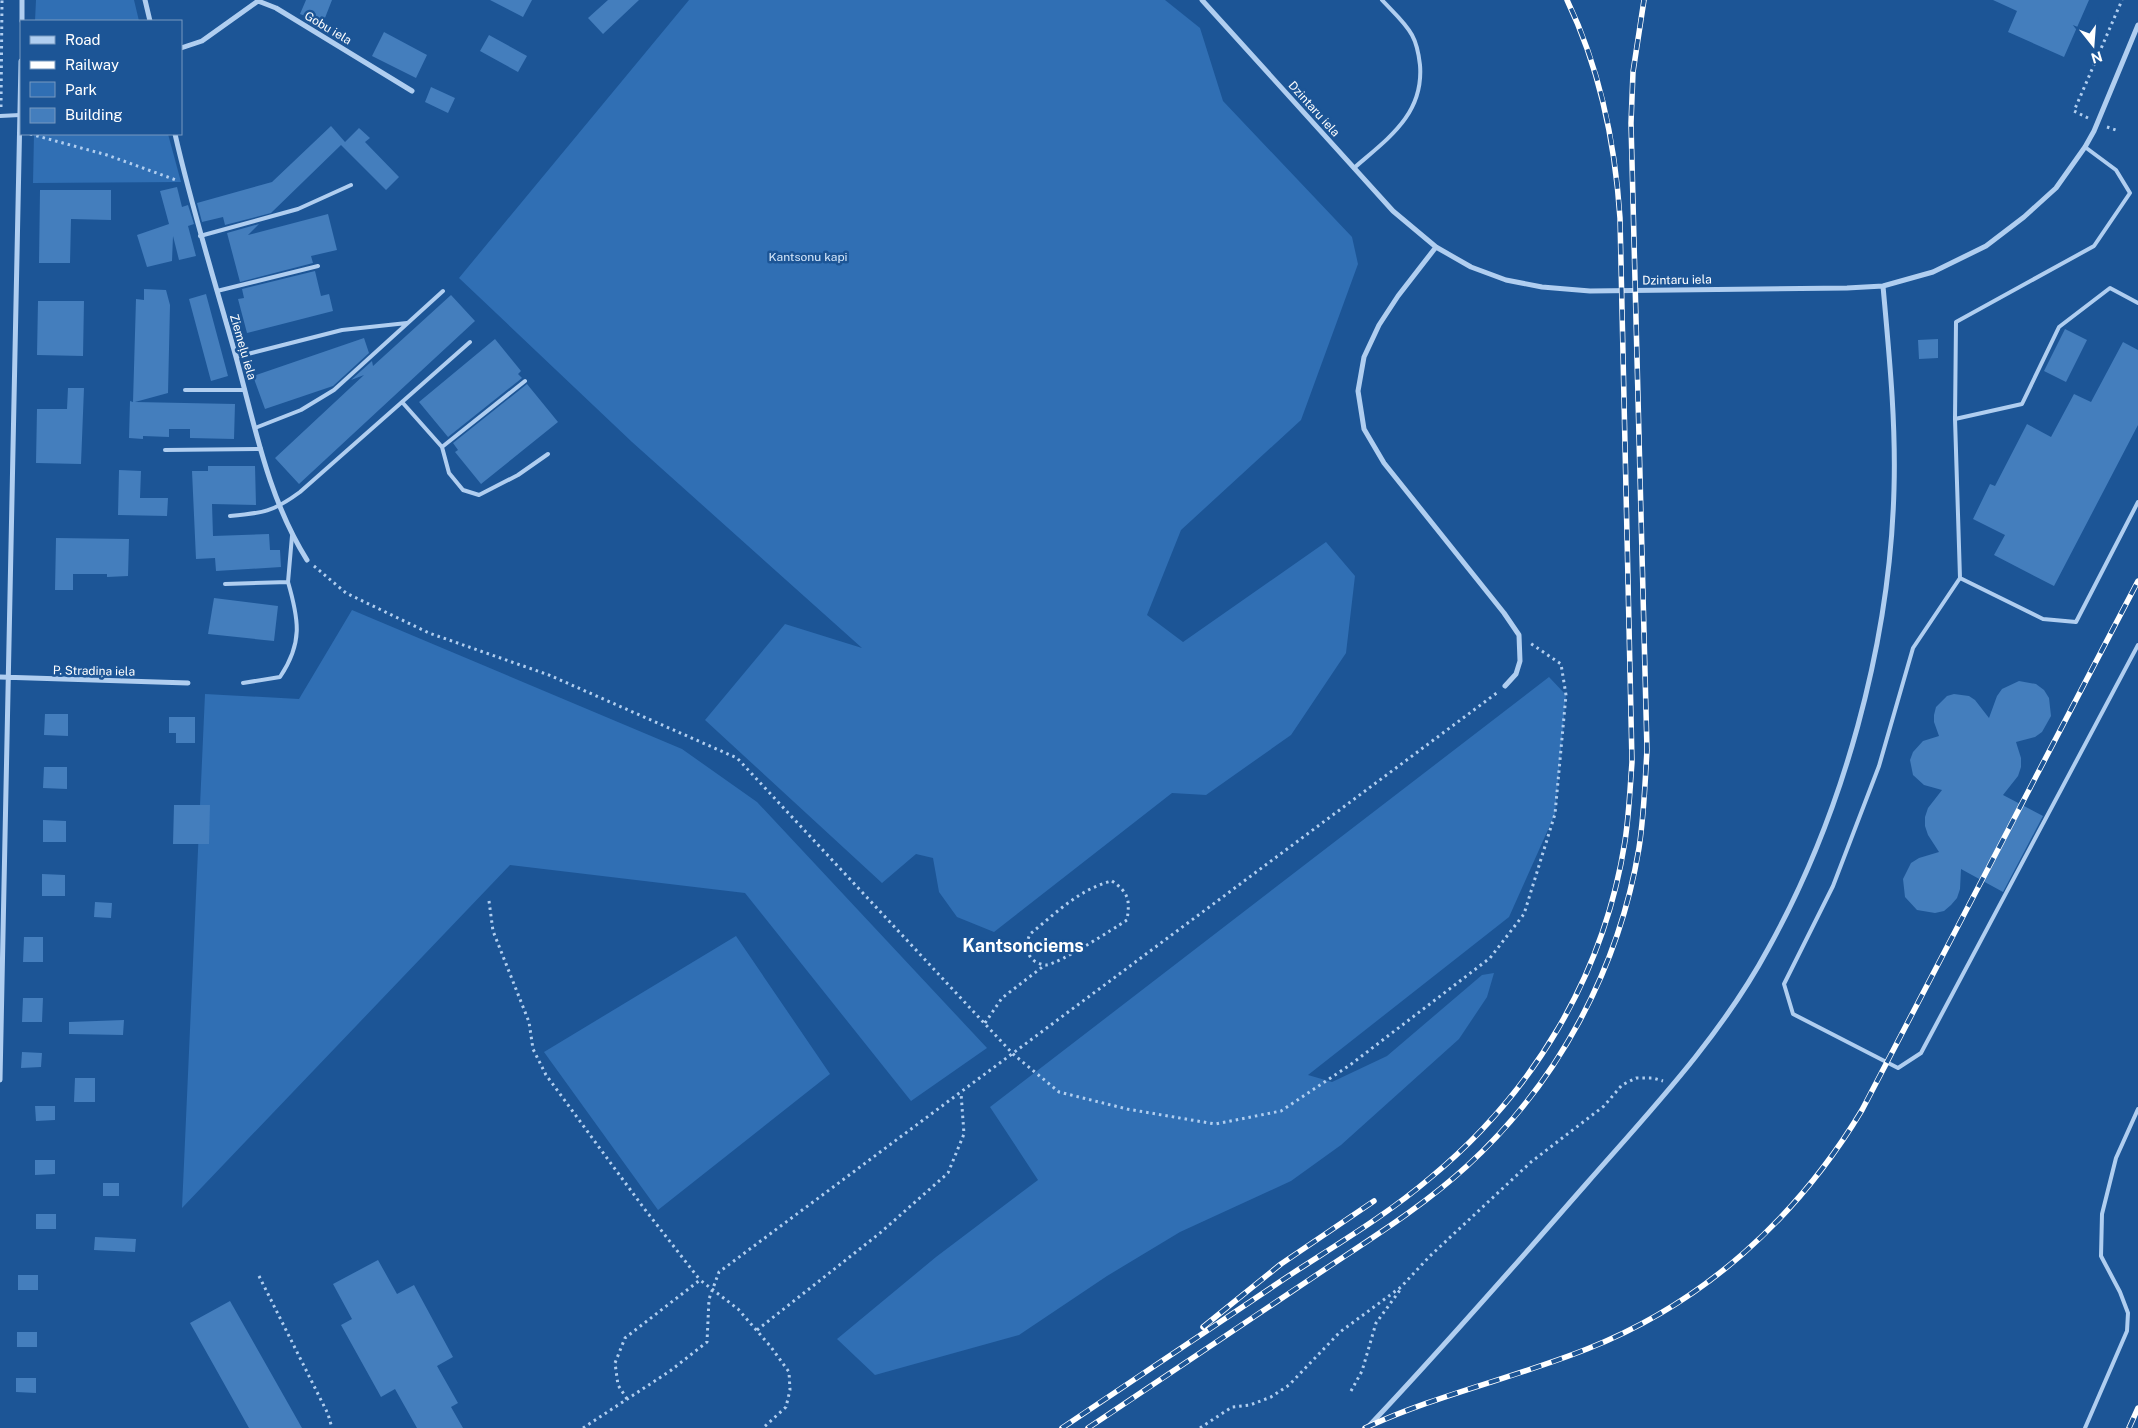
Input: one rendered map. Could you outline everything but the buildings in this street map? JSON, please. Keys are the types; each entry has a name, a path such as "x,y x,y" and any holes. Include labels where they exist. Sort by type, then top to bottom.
{"street":[{"path":"22,0 22,20"},
{"path":"145,0 150,20"},
{"name":"Dzintaru iela","path":"1202,0 1393,211 1436,247 1471,267 1506,280 1551,288 1590,291 1883,286 1933,272 1986,246 2024,217 2056,188 2085,146 2097,123 2138,24"},
{"name":"Gobu iela","path":"182,48 202,41 258,1 276,8 412,91"},
{"path":"0,1080 20,115"},
{"name":"Ziemeļu iela","path":"175,135 200,236 236,357 260,449 292,536 307,560"},
{"path":"1436,247 1379,325 1364,357 1358,391 1364,429 1384,463 1504,612 1519,635 1520,661 1516,674 1506,686"},
{"path":"1367,1428 1426,1366 1673,1085 1728,1015 1768,949 1804,876 1838,792 1865,698 1881,623 1894,489 1892,386 1883,286"},
{"name":"P. Stradiņa iela","path":"0,677 188,683"}],"lane":[{"path":"1354,168 1394,133 1410,114 1418,95 1419,62 1412,36 1382,0"},
{"path":"0,116 20,115"},
{"path":"2085,146 2116,170 2130,193 2094,246 1956,322 1955,420 1960,578 1913,648 1879,766 1840,868 1833,886 1784,984 1793,1014 1898,1068 1921,1054 2138,645"},
{"path":"200,236 298,209 351,186"},
{"path":"217,291 318,266"},
{"path":"1955,420 2022,404 2059,327 2110,288 2138,303"},
{"path":"254,428 301,410 334,390 443,291"},
{"path":"236,357 342,330 407,323"},
{"path":"230,516 257,514 280,507 300,492 470,342"},
{"path":"442,447 525,381"},
{"path":"185,390 245,390"},
{"path":"402,402 442,447 449,473 464,490 479,495 518,475 548,454"},
{"path":"165,450 260,449"},
{"path":"1960,578 2044,619 2076,622 2138,502"},
{"path":"243,683 280,677 289,664 296,643 297,614 288,582 292,536"},
{"path":"225,584 288,582"},
{"path":"2084,1428 2127,1331 2128,1313 2120,1292 2101,1256 2102,1214 2116,1158 2138,1109"}],"path":[{"path":"0,116 2,0"},
{"path":"2119,131 2097,123 2074,111 2122,0"},
{"path":"34,135 107,155 186,183"},
{"path":"49,139 52,135"},
{"path":"307,560 346,593 429,633 549,675 737,758 1013,1054 1058,1092 1127,1109 1215,1124 1281,1111 1350,1065 1490,958 1524,914 1555,814 1566,695 1561,664 1519,635"},
{"path":"582,1428 670,1371 707,1342 709,1299 719,1272 1506,686"},
{"path":"985,1023 1002,998 1046,965 1128,920 1129,904 1124,890 1112,881 1096,885 1080,894 1030,934 1026,944 1029,956 1035,962 1046,965"},
{"path":"489,901 492,931 529,1022 533,1049 546,1075 643,1207 700,1280 738,1309 789,1372 790,1390 786,1407 763,1428"},
{"path":"1351,1390 1362,1371 1376,1323 1401,1287 1430,1256 1525,1167 1604,1106 1622,1085 1636,1078 1653,1078 1673,1085"},
{"path":"756,1330 880,1233 948,1172 964,1134 960,1092"},
{"path":"259,1276 328,1414 332,1428"},
{"path":"627,1399 618,1385 615,1363 624,1338 700,1280"},
{"path":"1200,1428 1232,1407 1250,1405 1271,1397 1289,1385 1340,1332 1401,1287"}],"green space":[{"path":"36,0 134,0 139,20 35,20"},
{"name":"Kantsonu kapi","path":"689,0 1165,0 1200,28 1223,101 1352,237 1358,264 1301,420 1181,530 1147,615 1183,642 1326,542 1355,576 1346,653 1291,735 1206,795 1172,793 994,932 957,917 939,892 933,858 916,854 882,883 705,720 785,624 862,648 632,442 459,278"},
{"path":"34,135 168,135 181,182 33,183"},
{"path":"352,610 682,749 757,802 987,1048 911,1101 745,893 510,865 182,1208 205,694 299,699"},
{"path":"1549,677 1566,695 1555,814 1509,917 1308,1075 1332,1082 1387,1056 1482,975 1494,973 1487,997 1459,1039 1341,1145 1291,1181 1180,1232 1107,1276 1019,1335 875,1375 837,1339 936,1257 1038,1180 990,1107"},
{"path":"736,936 830,1074 658,1210 544,1052"}],"railway":[{"path":"1062,1428 1380,1216 1430,1178 1467,1144 1501,1108 1532,1069 1559,1028 1581,984 1600,938 1615,890 1625,841 1632,762 1620,218 1618,189 1604,106 1579,26 1567,0"},
{"path":"1088,1428 1390,1226 1449,1182 1500,1133 1529,1098 1556,1061 1580,1021 1600,979 1630,893 1639,848 1647,750 1631,123 1633,72 1644,0"},
{"path":"1365,1428 1447,1396 1587,1349 1630,1330 1708,1282 1744,1253 1777,1221 1808,1186 1862,1110 2138,581"},
{"path":"1203,1327 1281,1264 1374,1201"},
{"path":"2129,1428 2138,1408"}],"district":[{"name":"Kantsonciems","path":"1023,946"}]}
